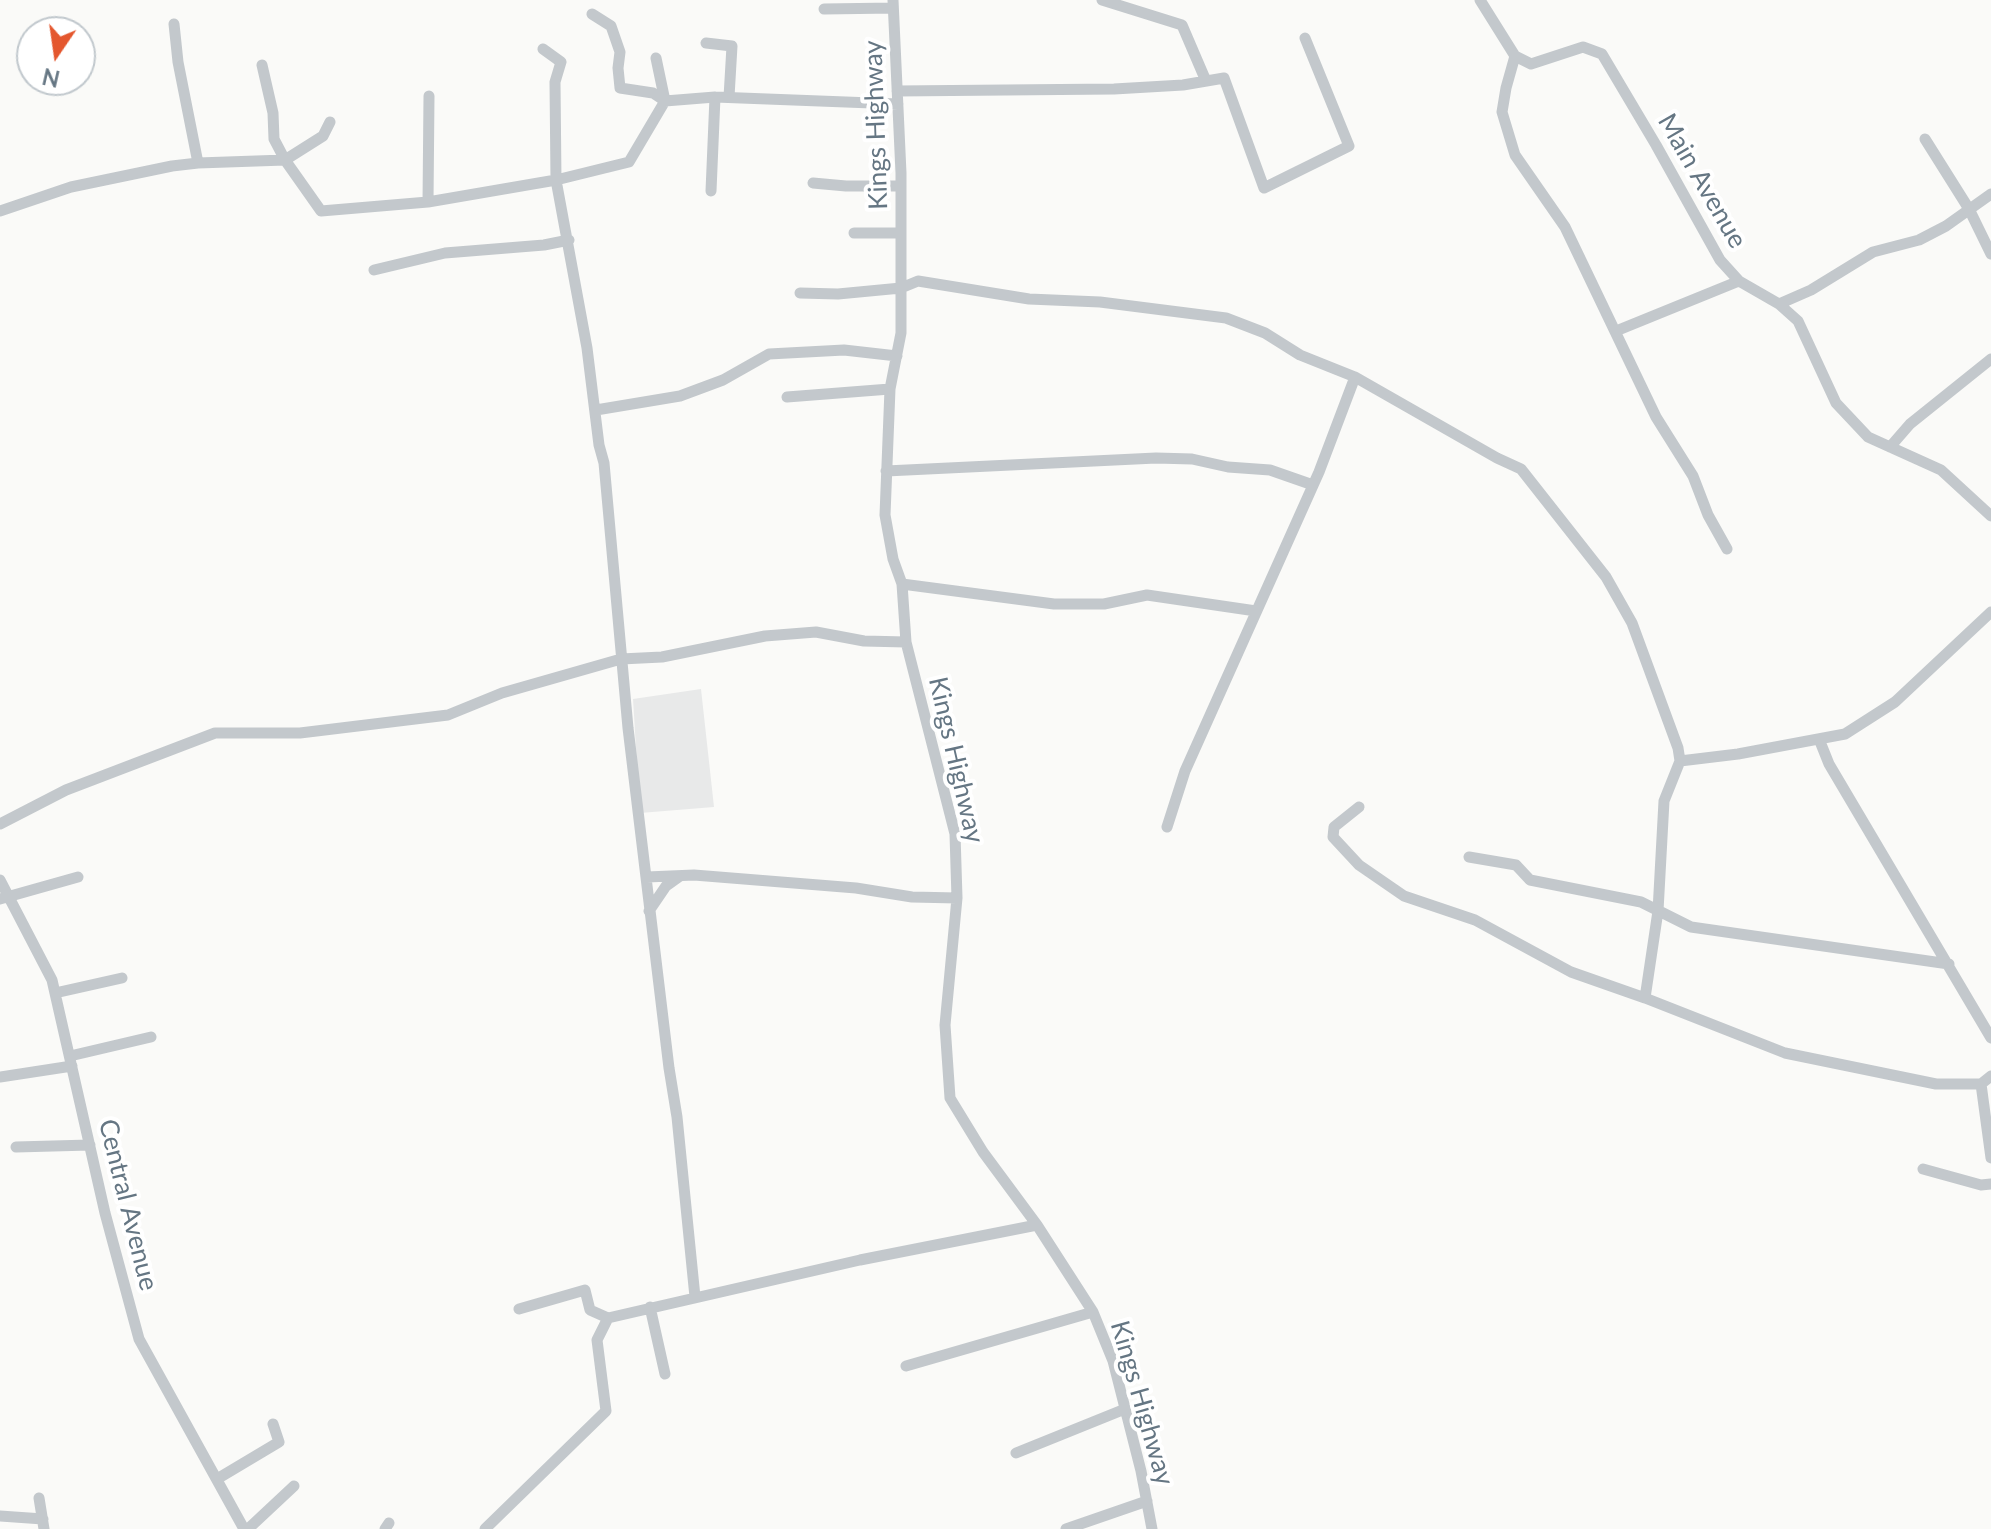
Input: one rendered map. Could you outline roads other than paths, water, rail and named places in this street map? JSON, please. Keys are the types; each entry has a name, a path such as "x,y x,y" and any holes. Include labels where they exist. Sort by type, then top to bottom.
{"street":[{"path":"1102,0 1182,25 1206,81"},
{"path":"1480,0 1515,56 1502,112 1515,155 1565,227 1656,417 1693,476 1708,515 1727,549"},
{"path":"824,9 893,4"},
{"name":"Kings Highway","path":"893,4 901,186 901,333 890,389 885,515 893,559 902,584 906,642 955,834 957,898 945,1025 950,1098 983,1152 1037,1225 1093,1312 1113,1361 1152,1529"},
{"path":"592,14 611,26 620,52 620,88 653,93 665,101 729,97 898,104"},
{"path":"174,24 178,62 198,163"},
{"path":"897,91 1114,89 1224,78 1264,188 1349,146 1305,38"},
{"path":"706,43 732,46 729,97"},
{"name":"Main Avenue","path":"1515,56 1531,64 1583,47 1602,54 1720,260 1739,281 1779,304 1798,321 1836,403 1868,437 1941,470 1991,516"},
{"path":"543,49 561,62 555,82 556,180 569,240 596,410 649,911 677,1117 695,1297"},
{"path":"262,65 273,113 274,139 321,211 428,202 556,180 629,162 665,101 656,58"},
{"path":"428,202 429,96"},
{"path":"711,191 715,97"},
{"path":"0,211 71,187 198,163 285,160 323,136 330,122"},
{"path":"1925,139 1969,209 1991,254"},
{"path":"813,183 901,186"},
{"path":"1779,304 1811,290 1873,252 1919,240 1991,194"},
{"path":"854,233 901,233"},
{"path":"374,270 445,253 569,240"},
{"path":"800,293 838,294 901,288 918,281 996,291 1029,299 1100,302 1226,318 1265,333 1300,355 1355,377 1521,469 1606,577 1632,623 1678,748 1680,761 1664,801 1658,911 1645,998"},
{"path":"1616,331 1739,281"},
{"path":"596,410 680,396 723,380 769,354 844,350 897,356"},
{"path":"1890,447 1910,424 1991,359"},
{"path":"1167,827 1185,771 1313,485 1355,377"},
{"path":"787,397 890,389"},
{"path":"886,471 1156,458 1192,459 1228,467 1270,470 1313,485"},
{"path":"902,584 1054,604 1104,604 1147,595 1256,611"},
{"path":"1680,761 1738,754 1845,734 1895,702 1991,612"},
{"path":"0,824 66,790 215,733 300,733 448,715 502,693 621,659 662,657 765,636 816,632 864,641 906,642"},
{"path":"1819,739 1829,764 1991,1038"},
{"path":"1359,807 1334,827 1333,837 1359,865 1404,896 1475,920 1571,972 1785,1053 1936,1084 1986,1080 1991,1158"},
{"path":"1469,857 1516,865 1530,880 1641,902 1691,927 1949,964"},
{"path":"649,911 666,886 680,876"},
{"path":"5,898 78,877"},
{"path":"647,877 763,880 856,888 912,897 957,898"},
{"name":"Central Avenue","path":"0,880 5,898 52,980 139,1339 246,1529"},
{"path":"55,993 122,978"},
{"path":"0,1077 71,1061 151,1037"},
{"path":"16,1147 90,1145"},
{"path":"1923,1169 1981,1185 1991,1184"},
{"path":"519,1309 585,1290 590,1310 608,1318 860,1260 1037,1225"},
{"path":"650,1307 665,1374"},
{"path":"906,1366 1093,1312"},
{"path":"485,1529 606,1411 597,1340 608,1318"},
{"path":"1016,1453 1125,1409"},
{"path":"217,1479 279,1442 273,1424"},
{"path":"246,1529 294,1486"},
{"path":"0,1516 43,1524 39,1498"},
{"path":"1066,1529 1147,1501"}]}
